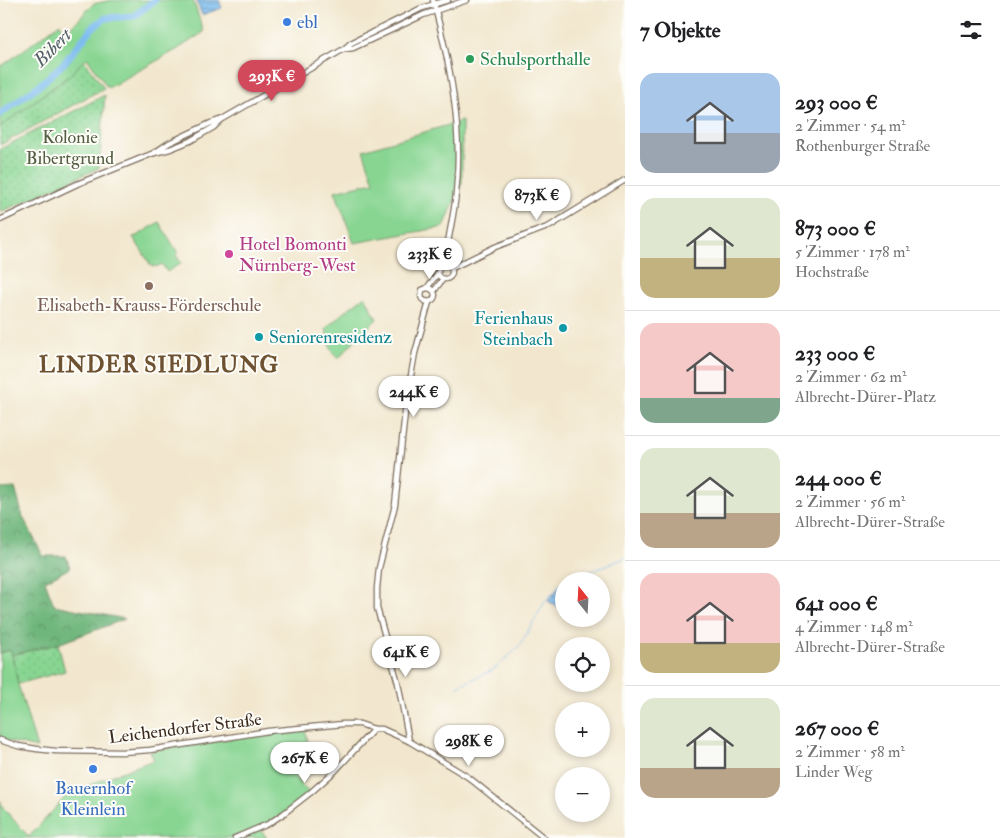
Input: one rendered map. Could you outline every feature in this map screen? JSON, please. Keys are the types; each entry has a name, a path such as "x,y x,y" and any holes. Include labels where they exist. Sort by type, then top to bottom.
{"street":[{"path":"0,220 77,184 154,153 169,143 221,120 344,49 351,43 434,2 448,0"},
{"path":"344,49 353,48 436,10 467,0"},
{"path":"429,302 421,296 422,290 427,288 440,267 445,264 456,193 458,143 453,85 434,2"},
{"path":"452,268 496,247 550,226 625,180"},
{"path":"409,742 398,683 376,604 377,588 379,568 395,505 406,404 415,353 429,302 435,297 434,291 443,279 448,279 452,276 452,268 445,264"},
{"path":"438,273 443,279"},
{"path":"427,288 434,291"},
{"name":"Leichendorfer Straße","path":"0,740 37,750 122,752 150,750 268,731 360,724 374,729 382,728 468,777 544,838"},
{"path":"235,838 268,824 310,793 335,771 374,729"}],"green space":[{"path":"111,0 193,0 204,32 178,49 108,88 87,58 69,76 0,127 0,66 60,23 64,35 93,4"},
{"name":"Kolonie Bibertgrund","path":"84,60 104,88 0,145 0,127 69,76"},
{"name":"Kolonie Bibertgrund","path":"105,95 99,168 0,212 0,149"},
{"path":"462,121 462,183 444,227 354,243 335,191 374,182 363,150"},
{"path":"159,222 178,253 176,255 181,263 167,272 162,264 152,267 133,237"},
{"path":"365,296 377,319 338,359 328,341 326,328"},
{"path":"15,488 23,517 43,556 66,556 70,568 45,581 54,605 125,619 58,644 12,655 10,650 0,653 0,489"},
{"path":"58,644 65,671 18,684 12,655"},
{"path":"11,650 18,684 37,748 0,739 0,653"},
{"path":"305,729 312,759 294,776 310,794 261,830 267,838 0,838 0,800 4,809 29,837 68,794 154,760 150,751"}],"water":[{"path":"196,0 219,0 222,8 202,15"},
{"path":"555,593 555,605 548,601"}],"waterway":[{"name":"Bibert","path":"0,114 41,84 64,63 93,27 106,18 134,16 155,0"},
{"path":"590,572 625,558"},
{"path":"458,686 493,670 519,647 546,600 555,591"}],"place":[{"name":"ebl","path":"287,22"},
{"name":"Schulsporthalle","path":"470,59"},
{"name":"Hotel Bomonti Nürnberg-West","path":"229,254"},
{"name":"Elisabeth-Krauss-Förderschule","path":"149,286"},
{"name":"Ferienhaus Steinbach","path":"563,328"},
{"name":"Seniorenresidenz","path":"259,337"},
{"name":"Bauernhof Kleinlein","path":"93,769"}],"district":[{"name":"LINDER SIEDLUNG","path":"159,364"}]}
